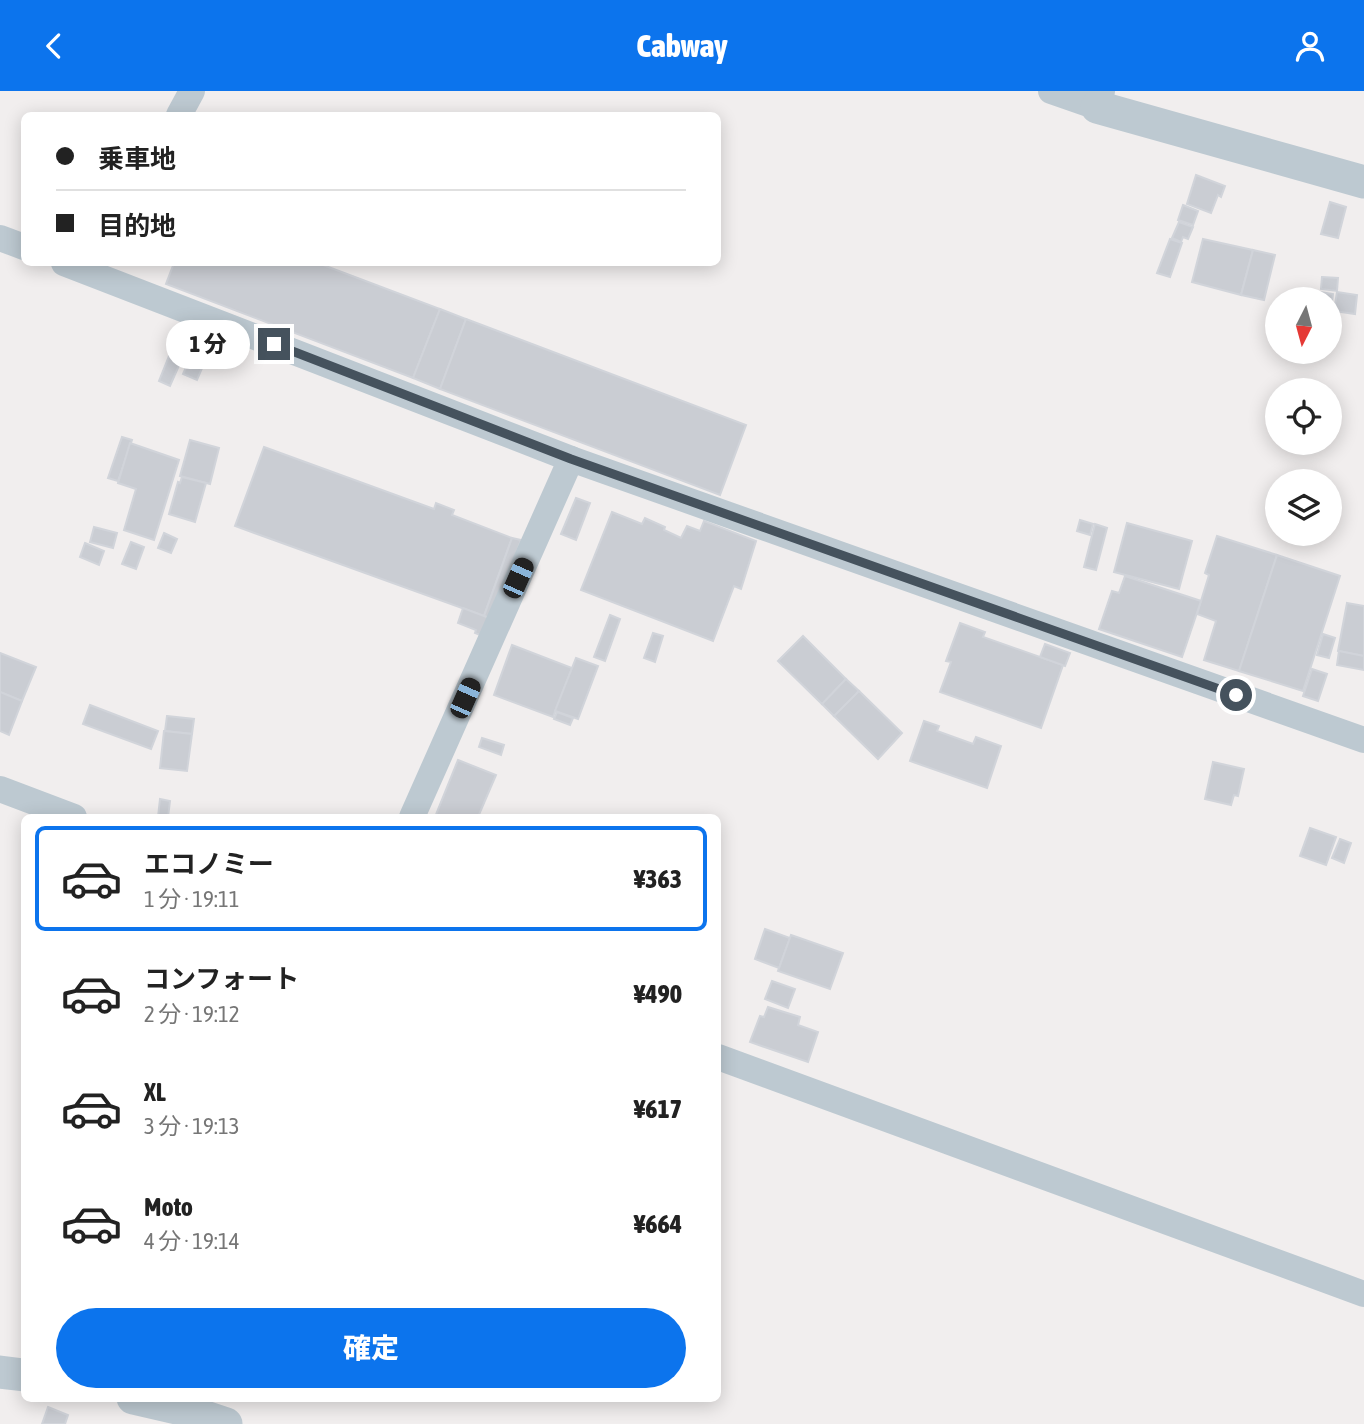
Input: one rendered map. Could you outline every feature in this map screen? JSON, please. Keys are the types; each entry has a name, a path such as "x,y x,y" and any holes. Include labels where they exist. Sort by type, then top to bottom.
{"street":[{"path":"181,112 192,91"},
{"path":"1051,91 1100,99 1364,182"},
{"path":"0,238 21,246"},
{"path":"81,266 104,270 571,459 1364,740"},
{"path":"413,814 571,459"},
{"path":"0,789 66,814"},
{"path":"721,1058 1364,1294"},
{"path":"0,1372 21,1375"},
{"path":"183,1404 226,1424"}],"building":[{"path":"1196,175 1225,186 1211,213 1187,204"},
{"path":"1330,202 1346,207 1338,238 1321,234"},
{"path":"1183,205 1198,211 1193,225 1178,220"},
{"path":"1179,222 1193,227 1188,239 1183,237 1181,242 1172,238"},
{"path":"1170,239 1182,243 1170,277 1157,273"},
{"path":"1203,239 1253,250 1241,295 1192,282"},
{"path":"1253,250 1275,255 1265,287 1264,300 1241,295"},
{"path":"173,266 326,266 440,309 413,378 166,284"},
{"path":"1322,277 1338,278 1337,287 1321,287"},
{"path":"1342,293 1357,295 1355,314 1342,312"},
{"path":"440,309 466,319 440,389 413,378"},
{"path":"466,319 746,425 720,495 440,389"},
{"path":"179,331 192,336 170,386 159,381"},
{"path":"196,339 207,343 202,354 192,350"},
{"path":"191,356 205,361 197,380 183,374"},
{"path":"122,437 132,440 118,481 108,478"},
{"path":"190,440 219,448 210,484 180,476"},
{"path":"130,443 179,460 154,540 124,530 136,489 118,483"},
{"path":"264,447 434,509 436,503 454,510 452,515 512,538 484,616 235,526"},
{"path":"182,477 206,483 195,522 169,514 178,482 180,483"},
{"path":"576,498 590,503 576,540 561,534"},
{"path":"612,512 642,524 645,518 681,538 687,526 700,531 704,521 756,541 741,589 734,586 713,641 581,590"},
{"path":"1080,520 1093,524 1090,535 1077,531"},
{"path":"1127,523 1192,541 1179,589 1114,572"},
{"path":"1095,524 1107,528 1096,570 1084,567"},
{"path":"94,527 117,533 113,548 90,542"},
{"path":"164,533 177,539 171,553 158,548"},
{"path":"1217,536 1277,555 1239,671 1204,660 1216,621 1197,614 1209,575 1205,573"},
{"path":"512,538 521,540 492,619 484,616"},
{"path":"131,542 144,547 136,569 122,564"},
{"path":"85,543 104,551 99,565 80,557"},
{"path":"1277,555 1340,576 1303,691 1239,671"},
{"path":"1125,576 1201,601 1182,657 1099,629 1112,591 1119,593"},
{"path":"1347,603 1364,606 1364,656 1338,651"},
{"path":"463,608 492,619 485,637 458,623"},
{"path":"610,615 620,619 605,661 594,657"},
{"path":"960,623 985,632 983,637 1063,665 1041,728 940,692 951,662 946,661"},
{"path":"653,633 663,636 655,662 644,658"},
{"path":"1323,634 1335,638 1329,658 1317,655"},
{"path":"803,636 846,679 822,704 778,661"},
{"path":"1045,644 1070,653 1065,666 1040,657"},
{"path":"512,645 572,668 553,717 494,695"},
{"path":"1339,651 1364,656 1364,670 1337,665"},
{"path":"0,653 36,667 22,701 0,692"},
{"path":"576,658 598,666 578,719 555,711"},
{"path":"1312,669 1327,674 1318,701 1303,696"},
{"path":"846,679 859,691 834,716 822,704"},
{"path":"859,691 902,733 878,759 834,716"},
{"path":"0,692 22,701 9,735 0,731"},
{"path":"90,705 158,731 151,749 83,724"},
{"path":"557,712 573,718 570,725 554,719"},
{"path":"167,716 194,719 192,734 165,731"},
{"path":"924,721 939,726 937,731 973,744 976,737 1001,746 987,788 910,761"},
{"path":"164,731 192,734 187,771 160,768"},
{"path":"482,738 504,745 501,755 479,747"},
{"path":"458,760 496,775 479,814 436,814"},
{"path":"1213,762 1244,769 1238,796 1234,795 1231,805 1205,799"},
{"path":"160,799 170,801 168,814 158,814"},
{"path":"1310,828 1336,837 1326,865 1300,856"},
{"path":"1340,839 1351,843 1344,863 1332,858"},
{"path":"765,929 790,938 779,968 755,959"},
{"path":"791,935 843,953 830,989 778,971"},
{"path":"772,981 795,989 788,1008 765,999"},
{"path":"768,1007 800,1017 798,1025 818,1032 808,1062 750,1042 760,1016 764,1017"},
{"path":"48,1407 68,1415 65,1424 42,1424"}],"route":[{"path":"274,344 571,459 1236,695"}]}
